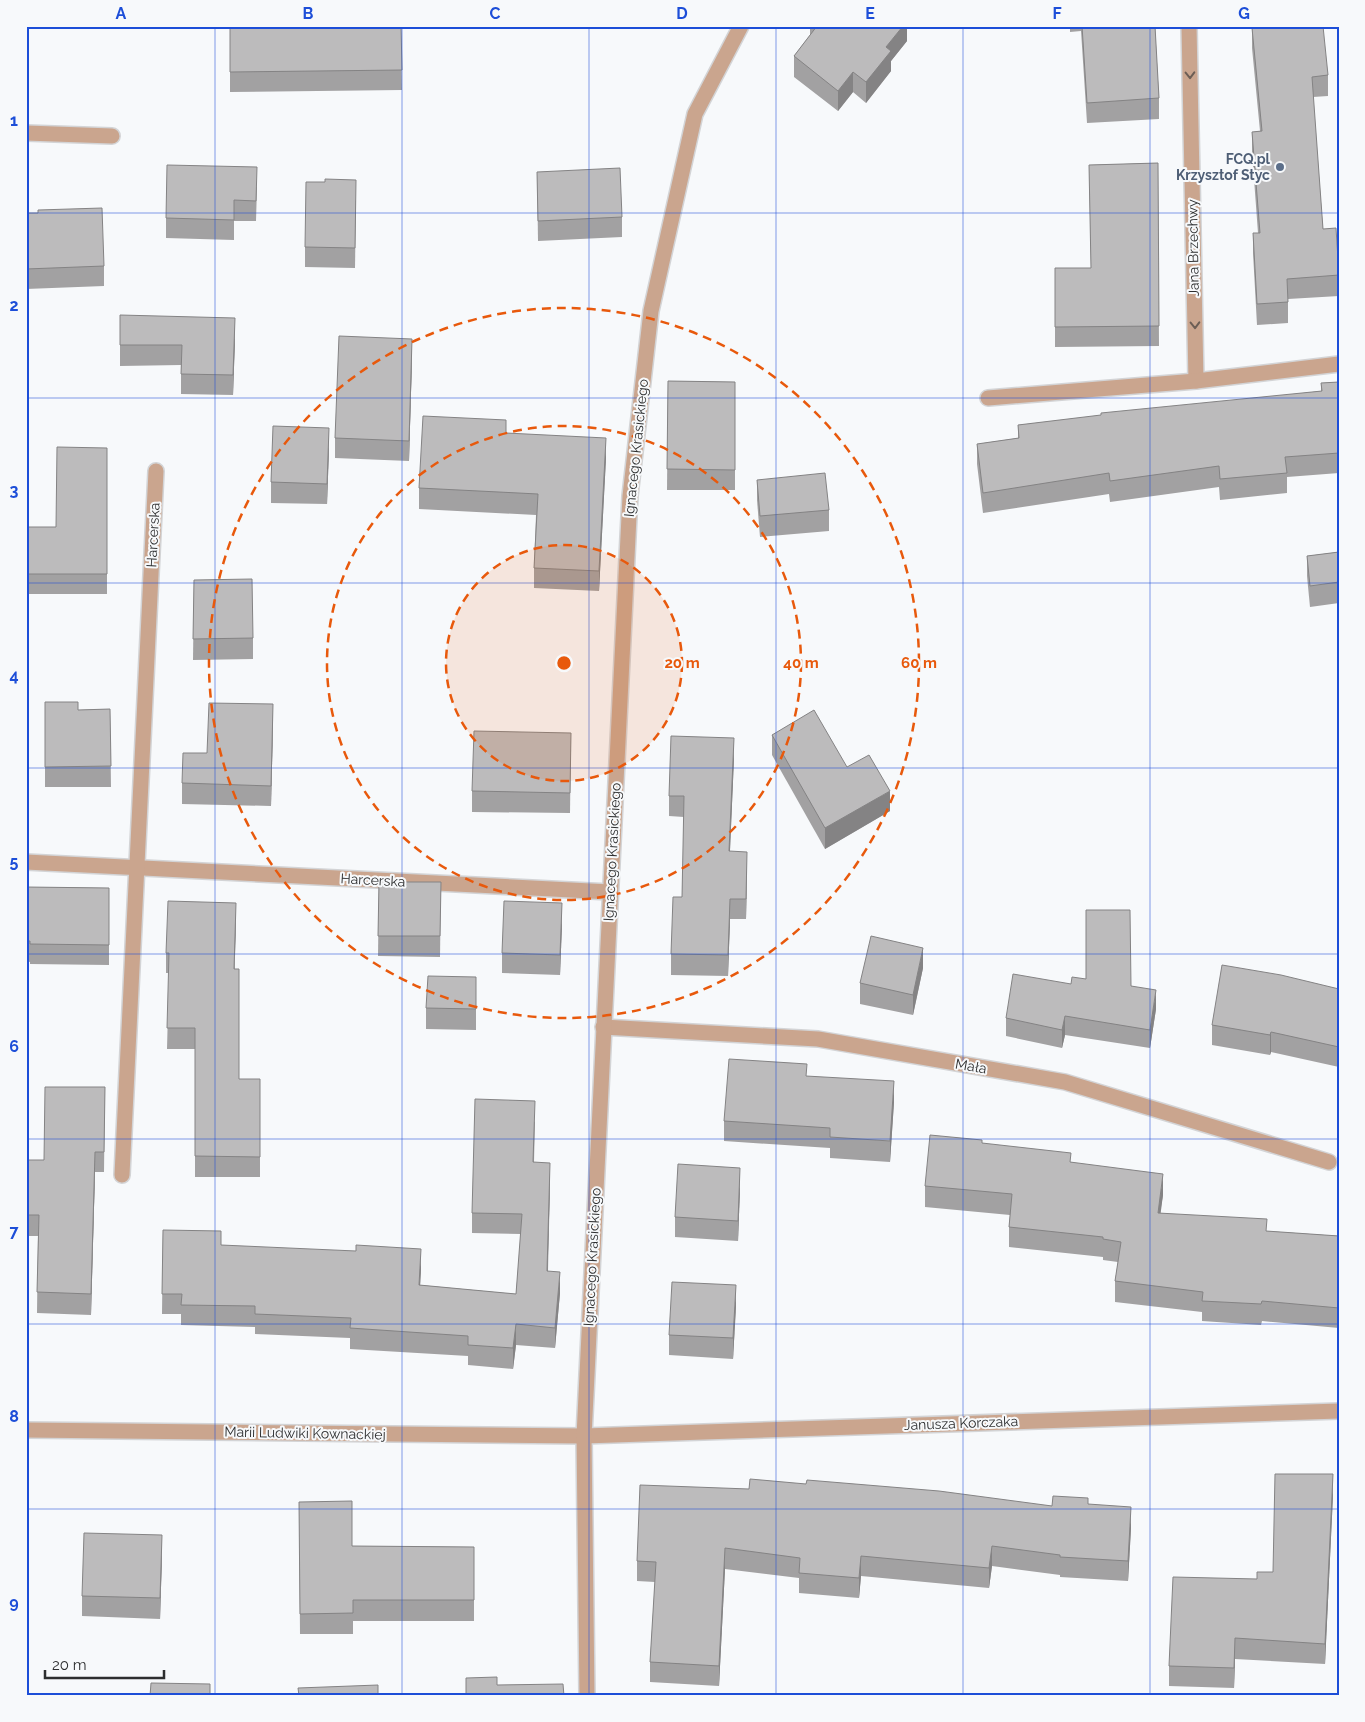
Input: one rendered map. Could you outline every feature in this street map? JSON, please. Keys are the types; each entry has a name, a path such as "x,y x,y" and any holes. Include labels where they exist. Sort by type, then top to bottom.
{"street":[{"name":"Ignacego Krasickiego","path":"587,1696 584,1436 630,496 650,311 695,114 741,26"},
{"name":"Jana Brzechwy","path":"1189,26 1196,381"},
{"path":"26,133 112,136"},
{"path":"988,398 1196,381 1339,364"},
{"name":"Harcerska","path":"122,1175 156,471"},
{"name":"Harcerska","path":"26,862 610,892"},
{"name":"Mała","path":"603,1028 818,1039 1065,1082 1329,1162"},
{"name":"Janusza Korczaka","path":"584,1436 1339,1411"},
{"name":"Marii Ludwiki Kownackiej","path":"26,1430 584,1436"}],"building":[{"path":"230,26 401,26 402,70 230,72"},
{"path":"817,26 903,26 886,47 891,51 866,82 853,72 838,91 794,56"},
{"path":"1082,26 1155,26 1159,98 1087,103"},
{"path":"1269,26 1323,26 1328,75 1312,77 1323,229 1336,228 1339,275 1287,279 1288,302 1257,304 1253,233 1260,233 1252,132 1262,131 1252,28"},
{"path":"1158,163 1159,326 1055,327 1055,268 1091,268 1089,165"},
{"path":"167,165 257,167 256,201 234,200 234,220 166,218"},
{"path":"620,168 622,217 538,221 537,172"},
{"path":"325,179 356,180 355,248 305,247 306,182 325,182"},
{"path":"102,208 104,266 26,269 26,213 38,213 38,210"},
{"path":"120,315 235,318 233,375 181,374 182,345 120,345"},
{"path":"339,336 412,339 409,441 335,438"},
{"path":"668,381 735,382 735,470 667,469"},
{"path":"1339,382 1339,453 1285,457 1287,473 1220,479 1219,466 1110,481 1109,473 983,493 977,444 1019,438 1018,425 1101,415 1101,413 1322,391 1321,383"},
{"path":"423,416 506,420 506,433 606,438 599,571 534,568 538,494 419,488"},
{"path":"273,426 329,428 327,484 271,482"},
{"path":"57,447 107,448 107,574 26,574 26,527 56,527"},
{"path":"825,473 829,510 760,516 757,480"},
{"path":"1339,552 1339,582 1310,586 1307,556"},
{"path":"252,579 253,638 193,639 194,580"},
{"path":"45,702 78,702 78,710 110,709 111,766 45,767"},
{"path":"209,703 273,704 271,786 182,783 183,753 207,753"},
{"path":"814,710 847,767 869,755 890,791 825,828 772,735"},
{"path":"474,731 571,733 570,793 472,791"},
{"path":"671,736 734,738 729,851 747,852 746,899 730,899 728,955 671,954 673,897 682,897 684,796 669,796"},
{"path":"379,882 441,882 440,936 378,936"},
{"path":"26,887 109,888 109,945 30,944 30,941 26,941"},
{"path":"168,901 236,903 234,969 239,969 239,1079 260,1079 260,1157 195,1156 195,1028 167,1028 169,953 166,953"},
{"path":"504,901 562,903 560,955 502,953"},
{"path":"1086,910 1130,910 1131,986 1156,990 1150,1030 1065,1016 1062,1030 1006,1018 1013,974 1071,984 1072,977 1086,979"},
{"path":"871,936 923,948 913,995 860,983"},
{"path":"1222,965 1281,975 1339,989 1339,1047 1271,1032 1270,1035 1212,1025"},
{"path":"428,976 476,977 476,1009 426,1008"},
{"path":"729,1059 807,1064 806,1076 894,1081 890,1141 830,1137 830,1128 724,1121"},
{"path":"45,1087 105,1087 104,1152 95,1152 91,1294 37,1292 39,1215 26,1215 26,1160 44,1160"},
{"path":"475,1099 535,1101 533,1162 550,1163 547,1271 560,1272 555,1328 516,1324 513,1348 468,1345 468,1336 350,1328 351,1318 255,1314 255,1306 181,1305 182,1294 162,1294 163,1230 221,1231 221,1245 356,1251 356,1245 421,1249 419,1285 516,1294 522,1214 472,1213"},
{"path":"930,1135 982,1140 982,1143 1071,1153 1070,1162 1163,1174 1158,1213 1267,1219 1266,1231 1339,1236 1339,1308 1262,1301 1261,1304 1202,1301 1203,1292 1115,1281 1121,1242 1103,1239 1103,1237 1009,1227 1012,1194 925,1186"},
{"path":"678,1164 740,1168 738,1221 675,1217"},
{"path":"672,1282 736,1285 733,1338 669,1335"},
{"path":"1275,1474 1333,1474 1325,1644 1235,1638 1234,1668 1169,1666 1173,1577 1257,1579 1257,1572 1273,1572"},
{"path":"750,1479 806,1484 807,1480 939,1491 1052,1506 1053,1496 1088,1498 1088,1504 1131,1507 1128,1561 1060,1557 1060,1555 992,1546 989,1568 861,1556 859,1578 799,1573 800,1558 725,1548 719,1666 650,1662 656,1562 637,1561 640,1485 749,1489"},
{"path":"352,1501 352,1546 474,1547 474,1600 353,1600 353,1613 300,1614 299,1502"},
{"path":"84,1533 162,1535 160,1598 82,1596"},
{"path":"497,1677 497,1685 563,1684 564,1696 466,1696 466,1678"},
{"path":"151,1683 210,1684 210,1696 150,1696"},
{"path":"378,1685 378,1696 299,1696 298,1688"}],"place":[{"name":"FCQ.pl Krzysztof Styc","path":"1280,167"}]}
